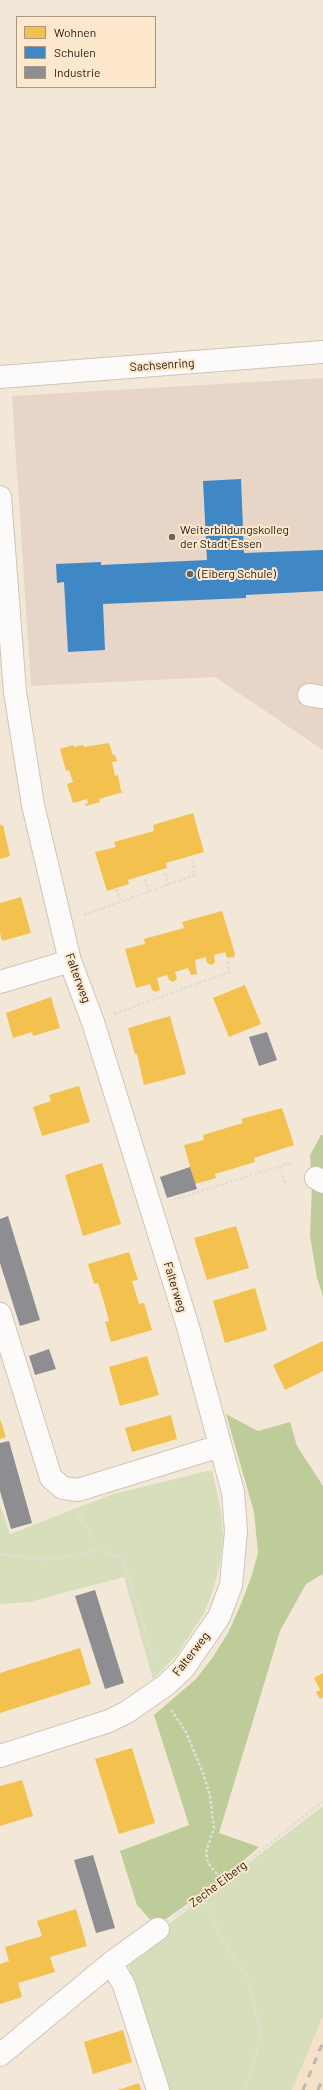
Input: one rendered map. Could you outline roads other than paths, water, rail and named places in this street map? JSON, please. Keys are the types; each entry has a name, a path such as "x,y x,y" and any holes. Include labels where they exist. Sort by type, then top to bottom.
{"street":[{"name":"Sachsenring","path":"0,377 323,352"},
{"name":"Falterweg","path":"0,497 7,692 70,961 93,1022 188,1328 234,1492 236,1531 232,1585 219,1616 183,1669 162,1688 127,1712 108,1721 0,1756"},
{"path":"0,982 70,961"},
{"path":"0,1314 52,1478 63,1488 78,1490 220,1446"},
{"path":"0,2055 111,1963 158,1929"},
{"path":"111,1963 124,1985 158,2090"}],"railway":[{"path":"303,2090 323,2042"},
{"path":"318,2090 323,2077"}],"place":[{"name":"Weiterbildungskolleg der Stadt Essen","path":"172,537"},
{"name":"(Eiberg Schule)","path":"190,574"}]}
